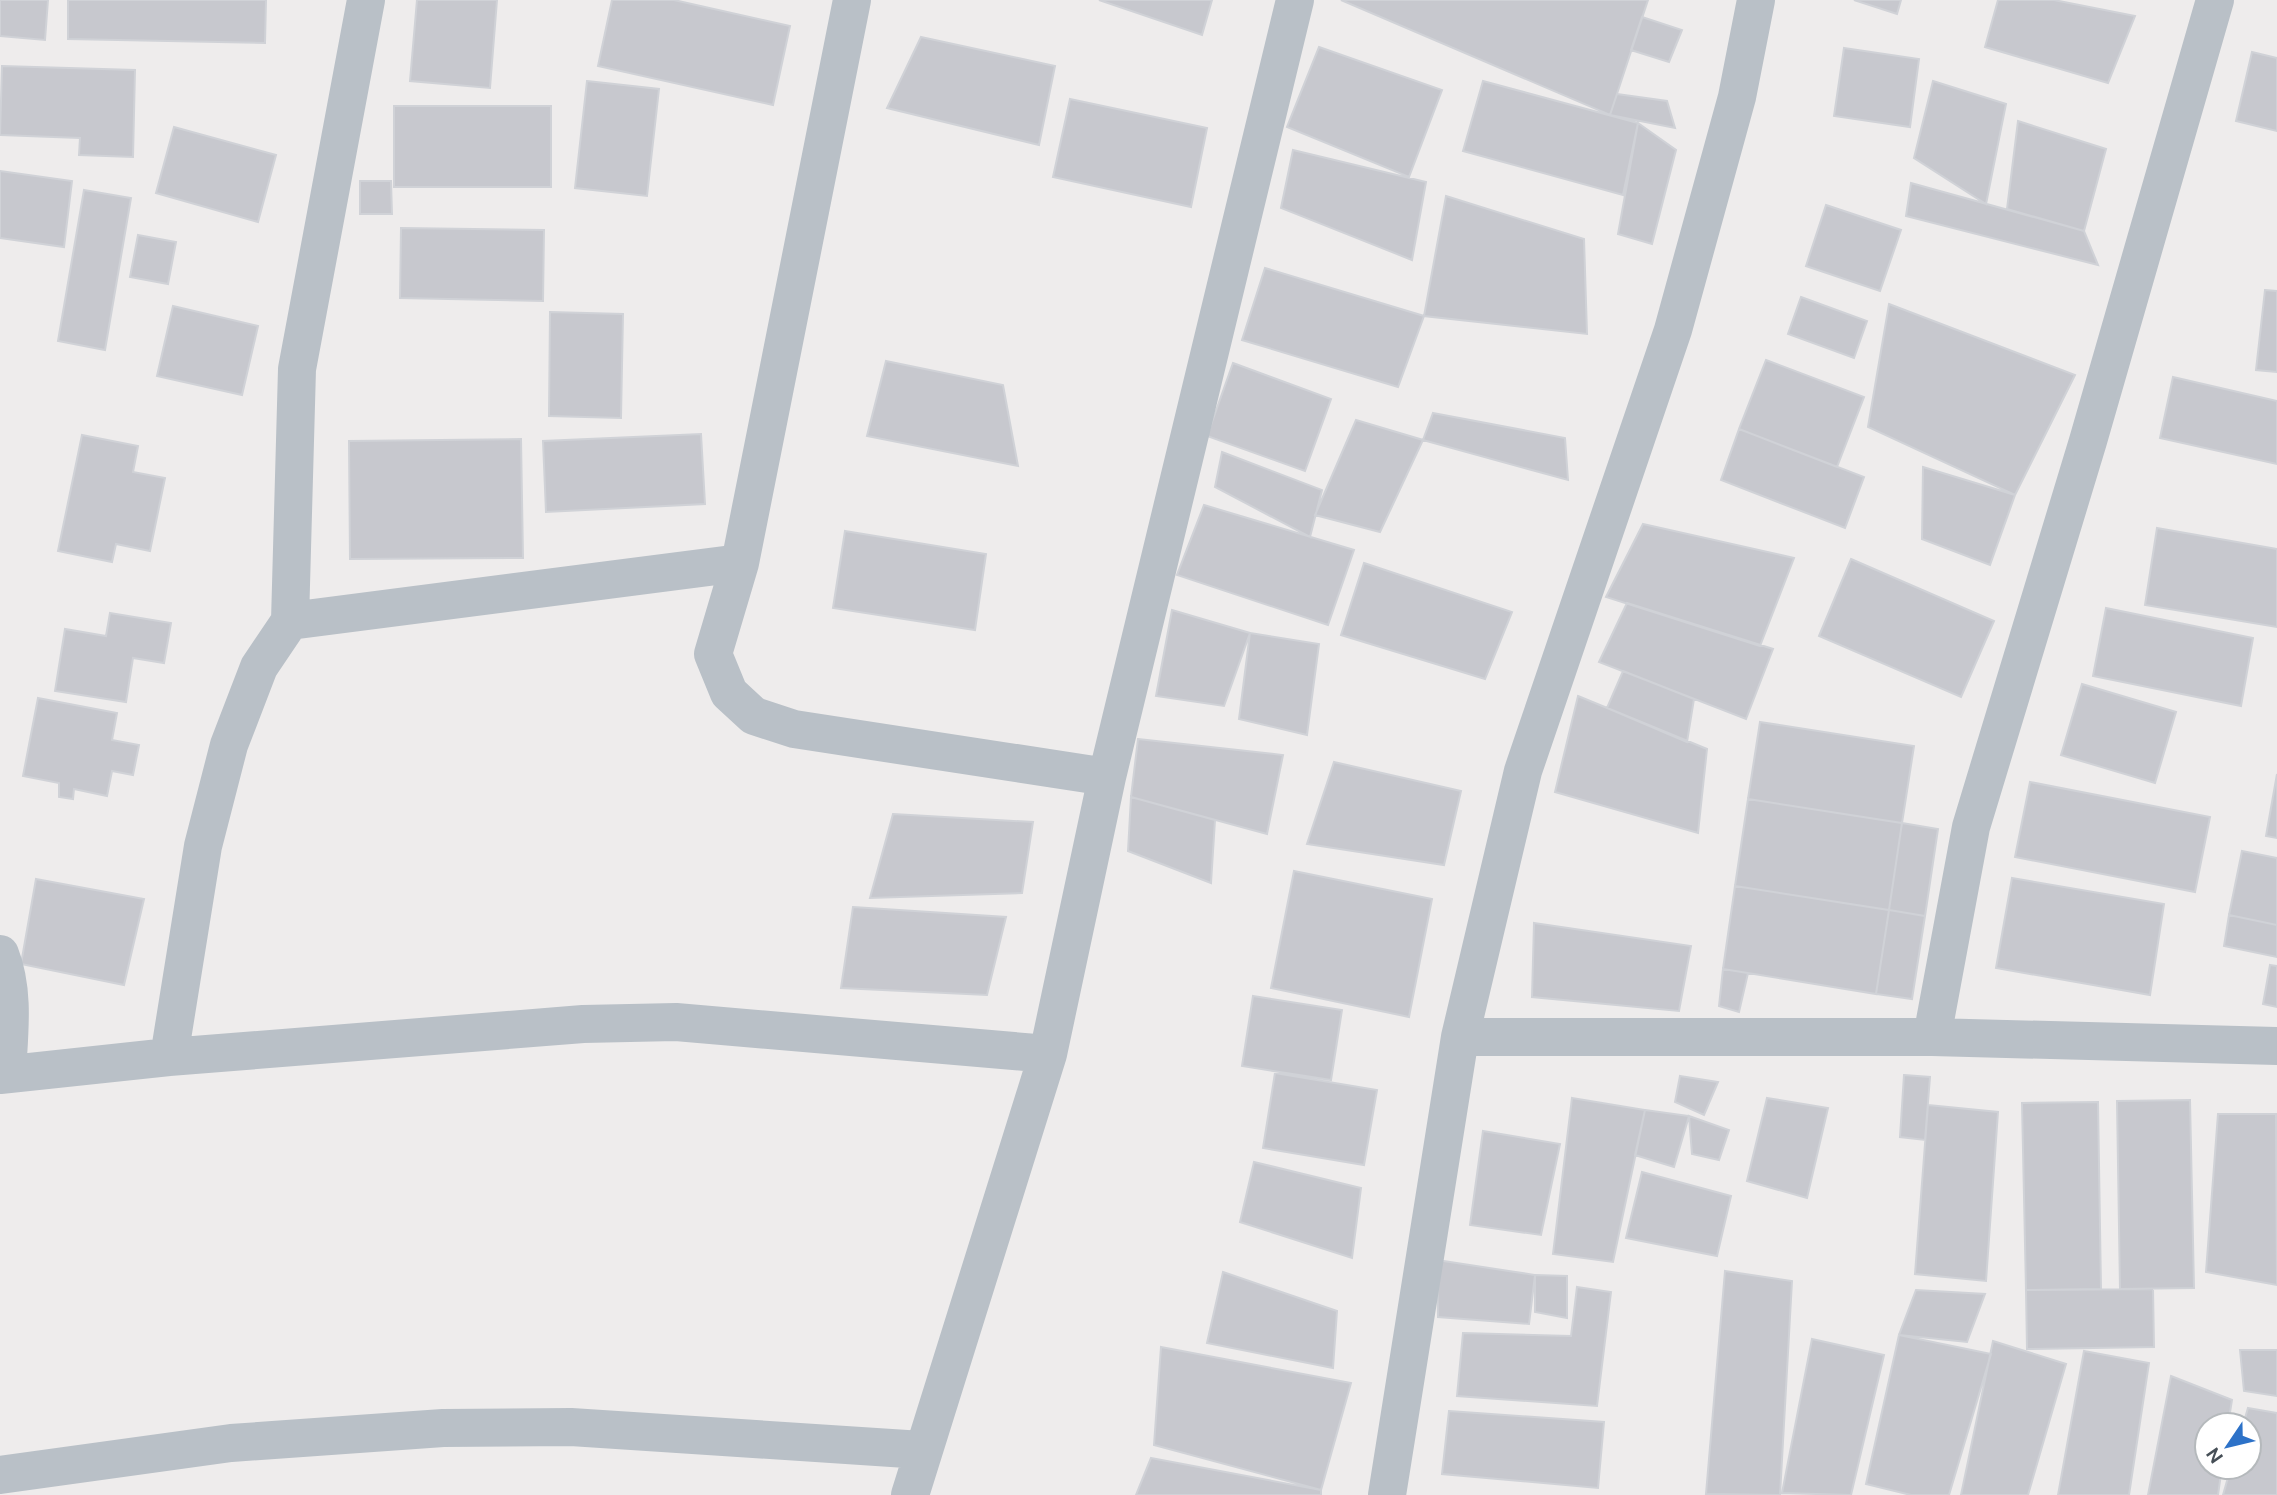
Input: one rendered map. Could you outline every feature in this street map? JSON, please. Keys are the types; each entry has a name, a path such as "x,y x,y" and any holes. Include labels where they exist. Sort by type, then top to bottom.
{"street":[{"path":"169,1057 203,846 229,745 258,667 290,621 298,369 366,0"},
{"path":"852,0 740,563 713,654 729,693 754,716 794,729 1107,777"},
{"path":"910,1495 1048,1054 1107,777 1295,0"},
{"path":"1387,1495 1460,1037 1523,771 1674,330 1737,97 1756,0"},
{"path":"1932,1037 1971,827 2088,441 2215,0"},
{"path":"290,621 740,563"},
{"path":"0,954 10,1006 4,1074 169,1057 583,1024 676,1022 1048,1054"},
{"path":"1460,1037 1932,1037 2277,1046"},
{"path":"0,1475 231,1443 443,1428 571,1427 922,1450"}],"building":[{"path":"0,0 48,0 45,40 0,36"},
{"path":"68,0 266,0 265,43 68,39"},
{"path":"417,0 497,0 490,88 410,81"},
{"path":"612,0 674,0 790,26 773,105 598,66"},
{"path":"1099,0 1212,0 1202,35"},
{"path":"1341,0 1648,0 1610,115"},
{"path":"1854,0 1901,0 1897,14"},
{"path":"1998,0 2054,0 2135,16 2108,83 1985,47"},
{"path":"1642,17 1682,30 1669,62 1631,50"},
{"path":"921,37 1055,66 1039,145 887,108"},
{"path":"1319,47 1442,90 1409,177 1287,127"},
{"path":"1844,48 1919,59 1910,127 1834,116"},
{"path":"2252,52 2277,58 2277,131 2236,121"},
{"path":"2,66 135,70 133,157 79,155 80,138 0,135"},
{"path":"587,81 659,89 647,196 575,188"},
{"path":"1483,81 1638,123 1623,195 1463,151"},
{"path":"1933,81 2006,104 1986,204 1914,158"},
{"path":"1617,94 1667,101 1675,128 1610,115"},
{"path":"1070,99 1207,128 1191,207 1053,177"},
{"path":"394,106 551,106 551,187 394,187"},
{"path":"2018,121 2106,149 2084,231 2007,209"},
{"path":"1638,123 1676,150 1652,244 1618,234"},
{"path":"174,127 276,155 258,222 156,193"},
{"path":"1293,150 1426,182 1412,260 1281,208"},
{"path":"0,171 72,181 64,247 0,238"},
{"path":"360,181 391,181 392,214 360,214"},
{"path":"1911,183 2084,231 2098,265 1906,216"},
{"path":"84,190 131,198 105,350 58,341"},
{"path":"1446,196 1584,239 1587,334 1424,316"},
{"path":"1826,205 1901,230 1880,291 1806,266"},
{"path":"401,228 544,230 543,301 400,298"},
{"path":"138,235 176,242 168,284 130,277"},
{"path":"1265,268 1424,316 1398,387 1242,340"},
{"path":"2265,290 2277,291 2277,372 2256,370"},
{"path":"1801,297 1867,321 1854,358 1788,334"},
{"path":"1889,304 2075,375 2015,495 1868,427"},
{"path":"173,306 258,326 242,395 157,376"},
{"path":"550,312 623,314 621,418 549,416"},
{"path":"1766,360 1864,397 1837,467 1739,429"},
{"path":"886,361 1003,385 1018,466 867,436"},
{"path":"1233,363 1331,399 1305,471 1207,436"},
{"path":"2173,377 2277,401 2277,464 2160,438"},
{"path":"1433,413 1565,438 1568,480 1423,440"},
{"path":"1356,420 1423,440 1380,532 1315,515"},
{"path":"1739,429 1864,477 1845,528 1721,480"},
{"path":"701,434 705,504 546,512 543,441"},
{"path":"82,435 138,446 133,472 165,478 150,551 116,544 112,562 58,551"},
{"path":"521,439 523,558 350,559 349,441"},
{"path":"1222,452 1322,490 1310,537 1215,487"},
{"path":"1923,467 2015,495 1990,565 1922,539"},
{"path":"1204,505 1354,550 1328,625 1177,575"},
{"path":"1643,524 1794,558 1760,646 1606,597"},
{"path":"2157,528 2277,549 2277,627 2145,605"},
{"path":"845,531 986,554 975,630 833,608"},
{"path":"1851,559 1994,621 1961,697 1819,636"},
{"path":"1364,563 1512,612 1485,679 1341,635"},
{"path":"1627,603 1773,649 1746,719 1599,662"},
{"path":"2106,608 2253,638 2241,706 2093,676"},
{"path":"1172,610 1250,633 1224,706 1156,696"},
{"path":"110,613 171,623 164,663 133,658 126,702 55,691 65,629 106,636"},
{"path":"1250,633 1319,644 1307,735 1239,719"},
{"path":"1623,671 1694,699 1687,742 1607,708"},
{"path":"2082,684 2176,712 2155,783 2061,755"},
{"path":"1578,696 1707,749 1698,833 1555,792"},
{"path":"38,698 117,713 112,740 139,745 133,775 112,771 107,796 74,789 73,799 59,797 59,783 23,776"},
{"path":"1760,722 1914,746 1902,823 1748,799"},
{"path":"1138,739 1283,755 1267,834 1131,797"},
{"path":"1334,762 1461,791 1444,865 1307,844"},
{"path":"2277,774 2277,838 2266,836"},
{"path":"2030,782 2210,817 2195,892 2015,857"},
{"path":"1131,797 1215,820 1211,883 1128,851"},
{"path":"1748,799 1902,823 1889,910 1735,886"},
{"path":"893,814 1033,822 1022,893 870,898"},
{"path":"1902,823 1938,829 1925,916 1889,910"},
{"path":"2242,851 2277,858 2277,925 2229,915"},
{"path":"1294,871 1432,899 1409,1017 1271,988"},
{"path":"2012,878 2164,904 2150,995 1996,968"},
{"path":"36,879 144,899 124,985 21,964"},
{"path":"1735,886 1889,910 1876,994 1723,969"},
{"path":"853,907 1006,917 987,995 841,988"},
{"path":"1889,910 1925,916 1912,999 1876,994"},
{"path":"2229,915 2277,925 2277,957 2224,946"},
{"path":"1534,923 1691,946 1679,1011 1532,997"},
{"path":"2270,965 2277,966 2277,1007 2263,1004"},
{"path":"1723,969 1748,973 1739,1012 1719,1006"},
{"path":"1253,996 1342,1010 1331,1080 1242,1066"},
{"path":"1275,1073 1377,1090 1364,1165 1263,1148"},
{"path":"1904,1075 1930,1077 1925,1140 1900,1137"},
{"path":"1680,1076 1718,1082 1704,1115 1675,1102"},
{"path":"1572,1098 1645,1110 1613,1262 1553,1254"},
{"path":"1767,1098 1828,1108 1807,1198 1747,1181"},
{"path":"2190,1100 2194,1288 2120,1289 2117,1101"},
{"path":"2098,1102 2101,1289 2026,1290 2022,1103"},
{"path":"1928,1105 1998,1112 1986,1281 1915,1274"},
{"path":"1645,1110 1689,1116 1674,1167 1635,1155"},
{"path":"2218,1114 2276,1114 2277,1285 2206,1272"},
{"path":"1689,1116 1729,1130 1719,1160 1692,1154"},
{"path":"1483,1131 1560,1144 1541,1235 1470,1225"},
{"path":"1254,1162 1361,1188 1352,1258 1240,1222"},
{"path":"1642,1172 1731,1196 1717,1256 1626,1238"},
{"path":"1437,1260 1535,1275 1529,1324 1438,1317"},
{"path":"1725,1271 1792,1281 1780,1495 1706,1494"},
{"path":"1223,1272 1337,1311 1333,1368 1207,1343"},
{"path":"1535,1275 1567,1276 1567,1318 1535,1312"},
{"path":"1577,1287 1611,1292 1597,1406 1457,1396 1463,1333 1571,1336"},
{"path":"2153,1289 2154,1347 2027,1349 2026,1290"},
{"path":"1916,1290 1985,1294 1967,1342 1899,1335"},
{"path":"1899,1335 1991,1354 1949,1495 1911,1495 1866,1484"},
{"path":"1812,1339 1884,1355 1851,1495 1782,1493"},
{"path":"1993,1341 2066,1364 2028,1495 1961,1495"},
{"path":"1161,1347 1351,1383 1321,1490 1154,1445"},
{"path":"2240,1350 2277,1350 2277,1396 2244,1391"},
{"path":"2084,1351 2149,1363 2129,1495 2058,1495"},
{"path":"2171,1376 2232,1400 2230,1411 2193,1411 2193,1481 2220,1481 2218,1495 2148,1495"},
{"path":"2248,1408 2277,1413 2277,1495 2223,1495 2227,1481 2263,1481 2263,1411 2247,1411"},
{"path":"1449,1411 1604,1422 1598,1488 1442,1474"},
{"path":"1151,1458 1321,1490 1321,1495 1136,1495"}]}
